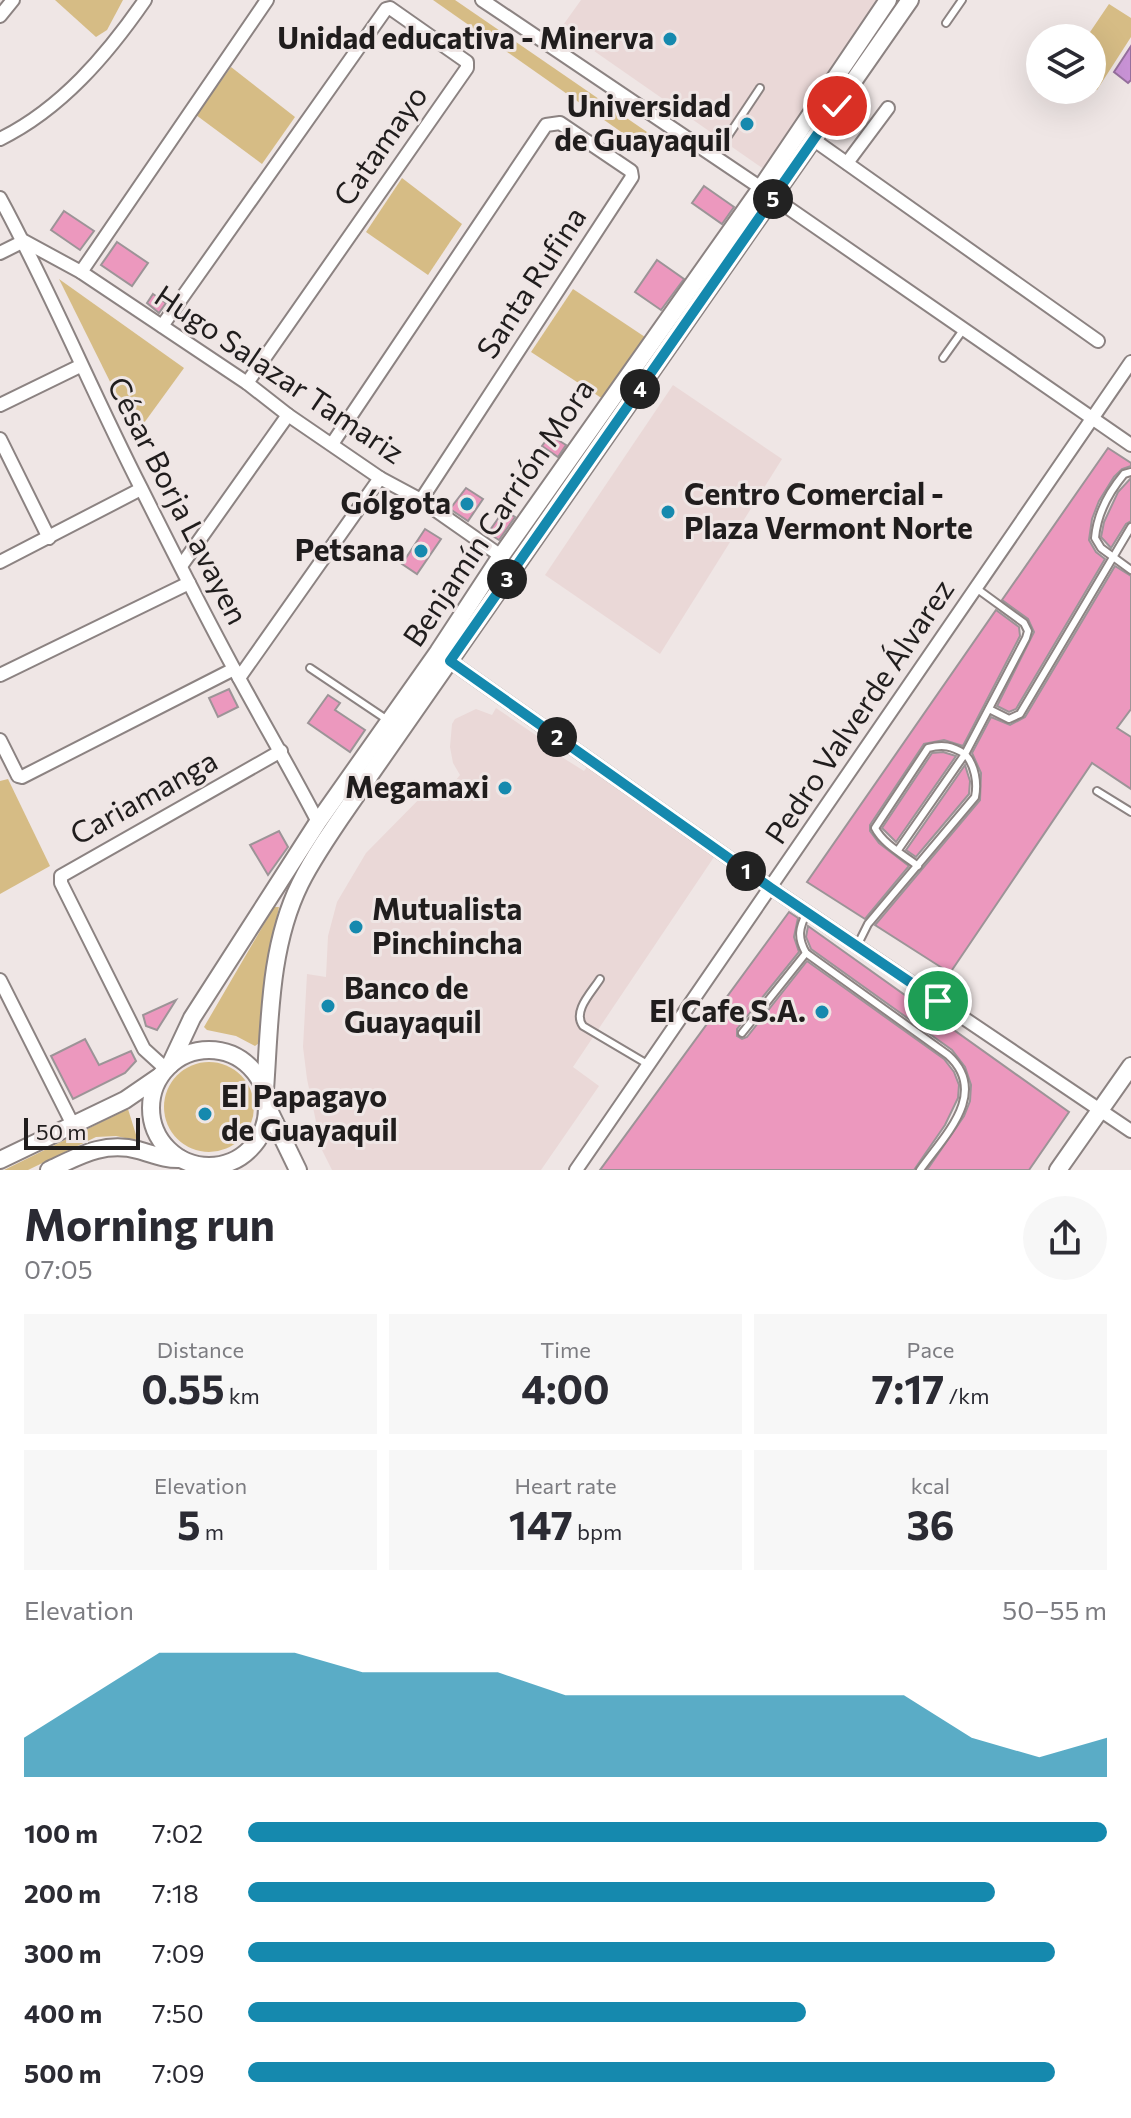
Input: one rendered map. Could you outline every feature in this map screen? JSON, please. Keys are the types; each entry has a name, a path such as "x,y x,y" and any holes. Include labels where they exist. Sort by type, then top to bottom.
{"main road":[{"name":"Benjamín Carrión Mora","path":"265,1090 276,966 283,932 301,883 370,775 767,193 888,0"},
{"name":"Benjamín Carrión Mora","path":"166,1070 192,1018 318,822 501,556 767,193 814,140 910,0"},
{"path":"0,1160 125,1100 186,1055 205,1050 224,1052 241,1060 256,1073 265,1090 268,1108 298,1170"},
{"path":"1058,1170 1131,1066"},
{"path":"166,1070 154,1090 151,1105 153,1122 159,1137 169,1149 190,1164"},
{"path":"49,1170 86,1152 108,1147 139,1150 190,1164 210,1166 228,1163 244,1155 257,1142 265,1126 268,1108"}],"street":[{"path":"0,16 13,0"},
{"path":"0,139 23,127 94,68 116,43 145,0"},
{"path":"81,272 267,0"},
{"path":"482,0 1131,445"},
{"name":"Catamayo","path":"162,326 386,9 390,8 467,62 467,68 247,383"},
{"path":"847,163 888,108"},
{"name":"Santa Rufina","path":"332,444 546,125 560,123 631,171 632,177 421,500"},
{"path":"814,140 1098,341"},
{"name":"César Borja Lavayen","path":"0,198 24,241 80,366 141,489 236,674 318,822"},
{"path":"0,253 24,241"},
{"name":"Hugo Salazar Tamariz","path":"24,241 81,272 247,383 380,478 421,500 501,556"},
{"name":"Pedro Valverde Álvarez","path":"576,1170 1131,362"},
{"path":"0,405 80,366"},
{"path":"181,566 288,415"},
{"path":"0,439 49,538"},
{"path":"0,740 18,776 22,777 236,674 380,478"},
{"path":"0,562 141,489"},
{"path":"0,675 189,583"},
{"path":"450,661 771,888 1131,1131"},
{"name":"Cariamanga","path":"166,1070 144,1049 61,883 61,876 281,751"},
{"path":"0,980 73,1125"}],"lane":[{"path":"946,23 962,0"},
{"path":"714,157 760,88"},
{"path":"943,358 963,330"},
{"path":"1131,472 1120,478 1101,513 1095,538 1101,548 1131,570"},
{"path":"989,709 1009,719 1020,714 1131,527"},
{"path":"898,850 965,754 1026,638 1028,631 1024,623 976,588"},
{"path":"310,668 389,721"},
{"path":"857,946 868,924 918,866 975,797 976,781 971,761 950,746 928,748 875,828 881,837 918,866"},
{"path":"1097,791 1131,812"},
{"path":"807,912 799,929 799,942 806,953 959,1065 967,1092 960,1112 920,1170"},
{"path":"742,1033 806,953"},
{"path":"600,979 579,1012 579,1020 583,1026 649,1065"}],"shaded area":[{"path":"55,0 123,0 107,30 96,37"},
{"path":"433,0 455,0 663,143 654,155"},
{"name":"Universidad de Guayaquil","path":"581,0 877,0 765,170 561,28"},
{"path":"1109,4 1131,18 1131,37 1106,76 1106,24 1095,24"},
{"path":"1131,46 1131,80 1128,83 1114,72"},
{"path":"231,67 295,117 262,164 196,115"},
{"path":"402,178 462,224 428,275 366,232"},
{"path":"59,279 184,368 136,434"},
{"path":"573,289 648,339 603,399 531,352"},
{"path":"673,385 782,459 660,654 545,575"},
{"path":"496,708 543,740 541,744 584,771 588,766 714,857 573,1067 599,1086 541,1170 332,1170 322,1150 307,1079 303,1047 307,974 326,977 328,936 337,902 366,853 431,787 444,795 460,775 453,763 450,747 455,719 476,709 492,715"},
{"path":"8,779 50,866 0,894 0,781"},
{"path":"274,907 279,907 265,975 259,1043 255,1046 236,1036 204,1027"},
{"path":"209,1062 226,1065 241,1075 251,1090 254,1107 251,1124 241,1139 226,1149 209,1152 192,1149 177,1139 167,1124 164,1107 167,1090 177,1075 192,1065"},
{"path":"128,1109 137,1138 134,1140 116,1136 96,1137 28,1170 4,1170"}],"building":[{"path":"704,186 734,207 722,224 692,203"},
{"path":"64,211 94,231 80,250 51,230"},
{"path":"117,242 148,263 132,286 101,265"},
{"path":"657,260 684,279 661,310 635,292"},
{"path":"153,294 166,303 159,313 147,303"},
{"path":"550,435 566,445 558,457 542,446"},
{"path":"1108,448 1131,466 1114,477 1092,519 1089,540 1105,559 1016,709 1009,712 997,706 1034,632 1028,619 1002,600"},
{"path":"1131,478 1131,521 1111,548 1101,537 1104,522 1118,492"},
{"name":"Gólgota","path":"466,488 483,499 468,521 450,509"},
{"path":"504,510 515,517 499,540 488,533"},
{"name":"Petsana","path":"425,529 441,539 417,574 402,564"},
{"path":"1115,566 1131,576 1131,709 1117,728 1131,737 1131,789 1092,763 950,973 875,925 980,800 981,773 972,753 991,717 1010,725 1025,717"},
{"path":"996,610 1019,627 1020,636 963,746 944,740 924,744 870,825 870,831 879,843 909,866 865,919 807,882"},
{"path":"229,689 238,707 218,717 209,698"},
{"path":"328,695 340,703 335,710 365,730 350,752 308,723"},
{"path":"932,753 956,756 896,842 882,828"},
{"path":"965,765 970,781 969,794 916,857 906,850"},
{"path":"279,831 288,847 268,875 250,845"},
{"name":"El Cafe S.A.","path":"789,912 798,918 794,937 799,952 737,1029 737,1036 742,1039 747,1037 807,961 944,1059 959,1085 958,1098 945,1125 914,1170 600,1170"},
{"path":"808,926 1069,1112 1029,1170 927,1170 964,1116 970,1101 971,1085 965,1067 952,1050 811,949 806,937"},
{"path":"176,1000 157,1030 146,1026 143,1015"},
{"path":"85,1039 99,1065 131,1051 136,1061 125,1073 73,1099 51,1056"}],"place":[{"name":"Unidad educativa - Minerva","path":"670,39"},
{"name":"Universidad de Guayaquil","path":"747,124"},
{"name":"Gólgota","path":"467,504"},
{"name":"Centro Comercial - Plaza Vermont Norte","path":"668,512"},
{"name":"Petsana","path":"421,551"},
{"name":"Megamaxi","path":"505,788"},
{"name":"Mutualista Pinchincha","path":"356,927"},
{"name":"Banco de Guayaquil","path":"328,1006"},
{"name":"El Cafe S.A.","path":"822,1012"},
{"name":"El Papagayo de Guayaquil","path":"205,1114"}],"route":[{"path":"837,106 450,661 771,888 938,1001"}]}
